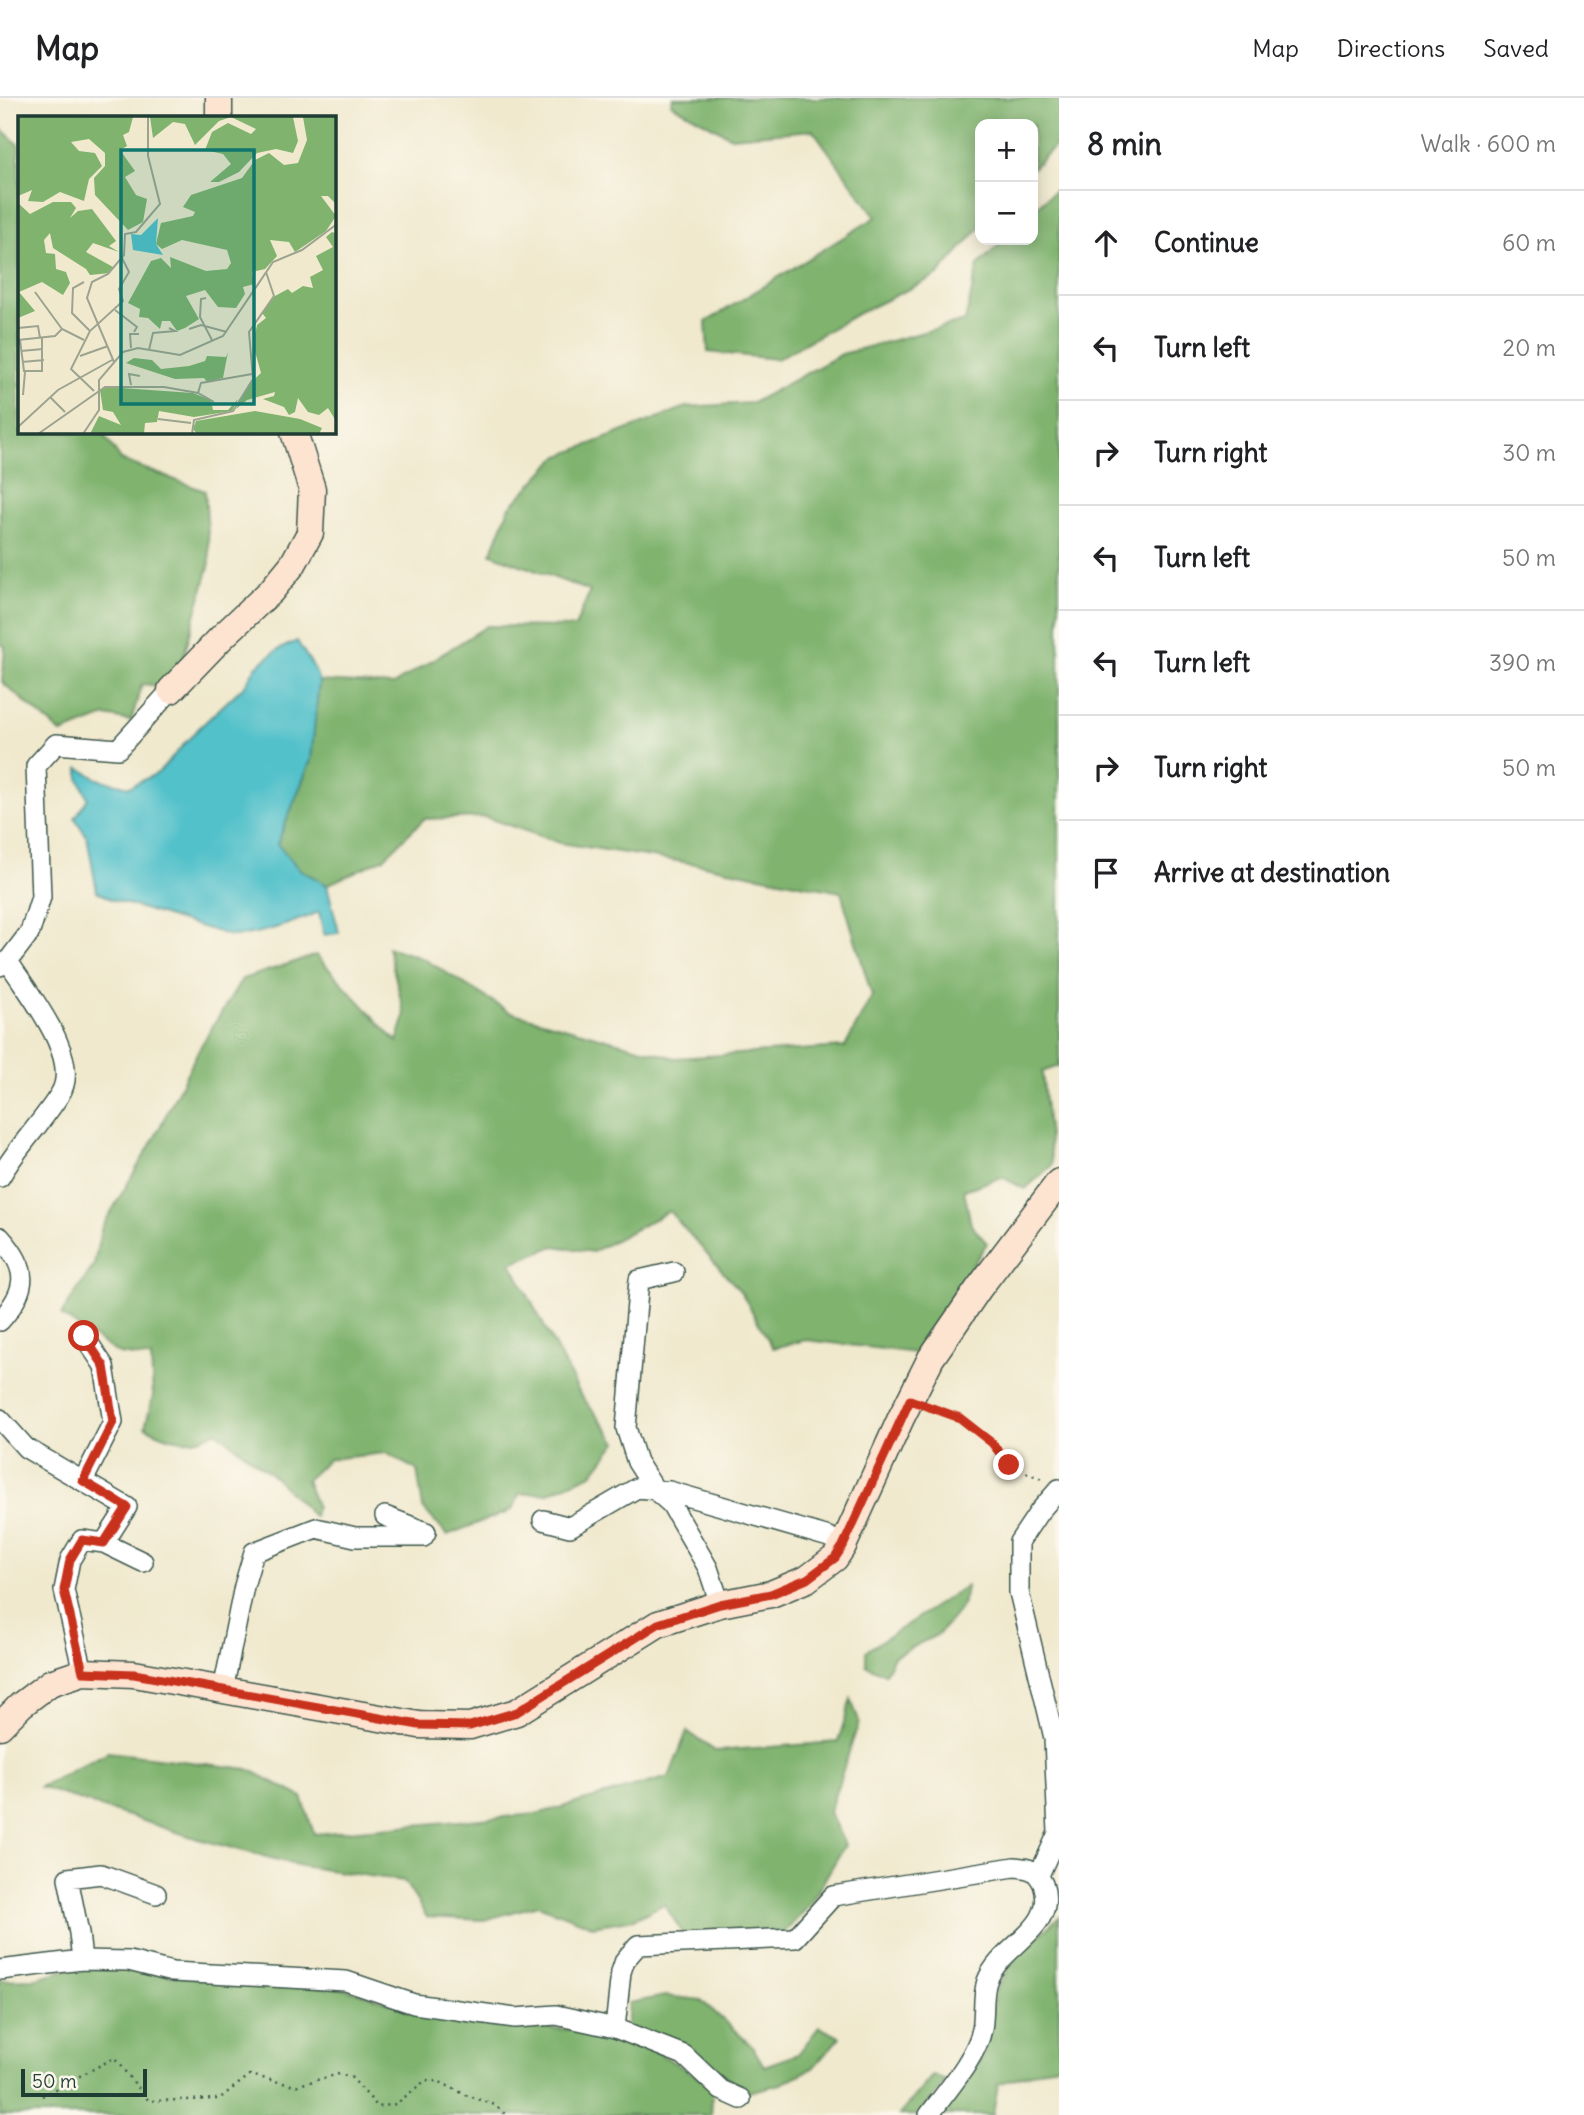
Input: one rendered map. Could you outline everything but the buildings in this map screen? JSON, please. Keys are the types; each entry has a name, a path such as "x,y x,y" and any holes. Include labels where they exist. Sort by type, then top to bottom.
{"street":[{"path":"219,98 219,116"},
{"path":"0,1177 62,1091 66,1070 60,1044 4,964 30,932 41,897 36,766 56,744 118,749 222,637 271,591 293,564 310,533 312,489 294,434"},
{"path":"0,1726 21,1705 50,1683 83,1672 134,1674 419,1725 470,1726 517,1712 658,1624 720,1604 771,1594 807,1579 835,1558 843,1546 931,1358 979,1288 1059,1182"},
{"path":"0,1237 17,1256 22,1274 18,1301 0,1321"},
{"path":"674,1272 639,1280 626,1428 637,1462 655,1490 671,1504 708,1568 720,1604"},
{"path":"83,1481 113,1422 104,1366 84,1336"},
{"path":"0,1419 26,1448 127,1507 104,1543"},
{"path":"1039,1875 1058,1833 1054,1738 1019,1592 1019,1542 1053,1485"},
{"path":"543,1520 570,1527 637,1488 669,1491 829,1537 843,1546"},
{"path":"223,1690 244,1586 254,1552 316,1528 355,1537 423,1537 426,1532 385,1516"},
{"path":"83,1672 64,1590 70,1560 82,1540 104,1543 143,1562"},
{"path":"615,2028 621,1972 625,1959 638,1945 795,1938 833,1896 1014,1867 1031,1869 1039,1875 1050,1896 1045,1919 1004,1959 987,1980 982,2032 961,2073 929,2115"},
{"path":"82,1960 68,1878 101,1874 156,1894"},
{"path":"0,1970 82,1960 129,1961 172,1972 346,1980 414,2004 514,2018 556,2015 615,2028 684,2055 721,2090 741,2099"}],"path":[{"path":"910,1400 960,1418 992,1443 1009,1465 1053,1485"},
{"path":"42,2096 114,2058 149,2101 219,2099 250,2075 295,2085 339,2074 352,2078 379,2107 397,2104 426,2080 440,2082 495,2105 506,2115"}],"green space":[{"path":"673,98 1059,98 1059,142 1038,163 1038,119 975,119 975,233 938,275 857,314 777,359 708,352 706,322 876,217 813,130 731,137 671,104"},
{"path":"0,128 18,144 18,434 103,434 121,460 205,491 210,563 180,669 159,686 142,684 131,721 106,716 61,733 2,682 5,646 0,644"},
{"path":"1059,186 1059,1066 1042,1072 1052,1165 1025,1189 1002,1177 964,1190 971,1225 987,1243 916,1353 806,1340 773,1348 741,1292 669,1211 593,1252 554,1246 511,1263 580,1394 617,1442 592,1474 548,1493 520,1494 512,1510 447,1535 423,1508 417,1470 386,1453 329,1459 306,1480 316,1505 314,1517 275,1477 216,1431 198,1439 180,1440 145,1427 153,1396 151,1358 119,1354 61,1315 94,1265 101,1229 155,1137 199,1049 242,979 316,955 397,1042 405,1016 388,947 424,959 510,1012 675,1058 845,1047 872,996 841,892 703,865 560,843 485,817 424,819 383,859 327,885 299,869 277,844 311,760 319,681 393,685 487,626 575,627 590,591 491,554 509,508 557,457 686,407 752,403 842,354 965,321 978,265 999,245 1038,245 1038,206"},
{"path":"966,1586 963,1605 939,1634 894,1656 885,1674 866,1665 866,1651"},
{"path":"851,1699 859,1722 829,1812 845,1845 809,1906 783,1934 686,1938 664,1904 634,1919 593,1926 538,1905 484,1920 427,1917 404,1881 301,1866 198,1839 40,1787 108,1752 248,1769 302,1797 314,1834 537,1814 669,1777 687,1731 715,1751 838,1742"},
{"path":"1059,1917 1059,2064 998,2084 993,2115 942,2115 982,2059 996,1989 1016,1956"},
{"path":"80,1966 347,1989 444,2020 574,2030 652,2049 713,2086 711,2115 0,2115 0,1980 33,1979"},
{"path":"665,1996 701,2000 752,2046 764,2066 798,2054 819,2027 840,2037 813,2068 781,2084 745,2093 705,2059 681,2045 627,2027 629,2003"},
{"path":"933,2075 946,2081 919,2115 899,2115"}],"water":[{"path":"297,641 319,681 311,760 277,844 299,869 327,885 339,933 324,935 319,912 265,931 231,936 111,899 97,891 87,837 75,818 88,798 79,779 79,768 98,779 129,787 158,773 197,730 246,684 256,667 277,650"}],"route":[{"path":"84,1336 104,1366 113,1422 83,1481 127,1507 104,1543 82,1540 70,1560 64,1590 83,1672 134,1674 419,1725 470,1726 517,1712 658,1624 720,1604 771,1594 807,1579 835,1558 843,1546 910,1400 960,1418 992,1443 1009,1465"}]}
